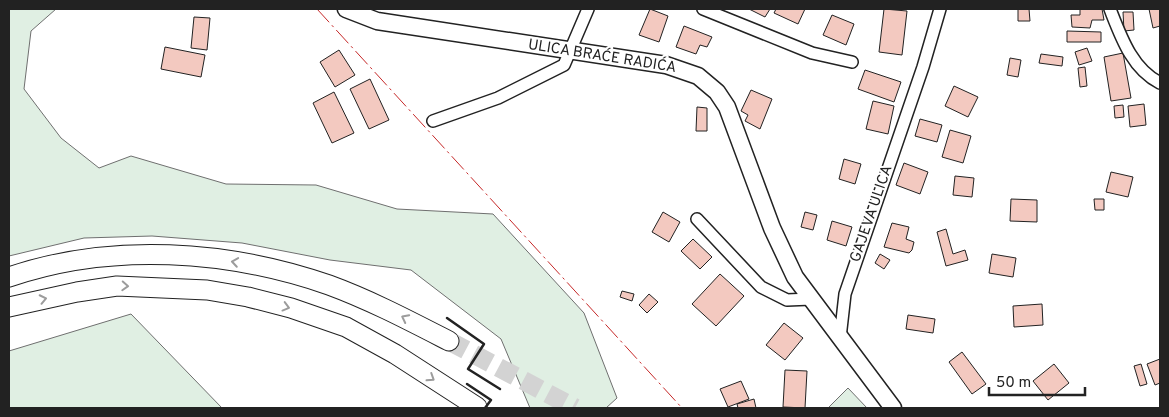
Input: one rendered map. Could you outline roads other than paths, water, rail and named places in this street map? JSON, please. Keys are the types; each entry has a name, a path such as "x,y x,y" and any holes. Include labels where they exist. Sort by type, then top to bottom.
{"highway":[{"path":"9,277 66,262 121,254 198,256 263,267 328,285 387,309 449,340"},
{"path":"9,307 77,292 116,286 208,290 248,298 291,308 346,327 395,354 477,407"}],"main road":[{"name":"ULICA BRAĆE RADIĆA","path":"346,9 377,21 666,66 698,76 717,92 727,107 772,228 795,277 840,338"},
{"path":"840,338 894,408"}],"street":[{"path":"433,121 498,98 564,65 588,9"},
{"path":"703,9 812,53 852,62"},
{"name":"GAJEVA ULICA","path":"840,338 845,294 923,67 940,9"},
{"path":"1110,9 1120,34 1138,67 1148,77 1160,83"},
{"path":"697,219 761,287 787,300 811,299"}],"tunnel":[{"path":"449,341 575,408"}]}
